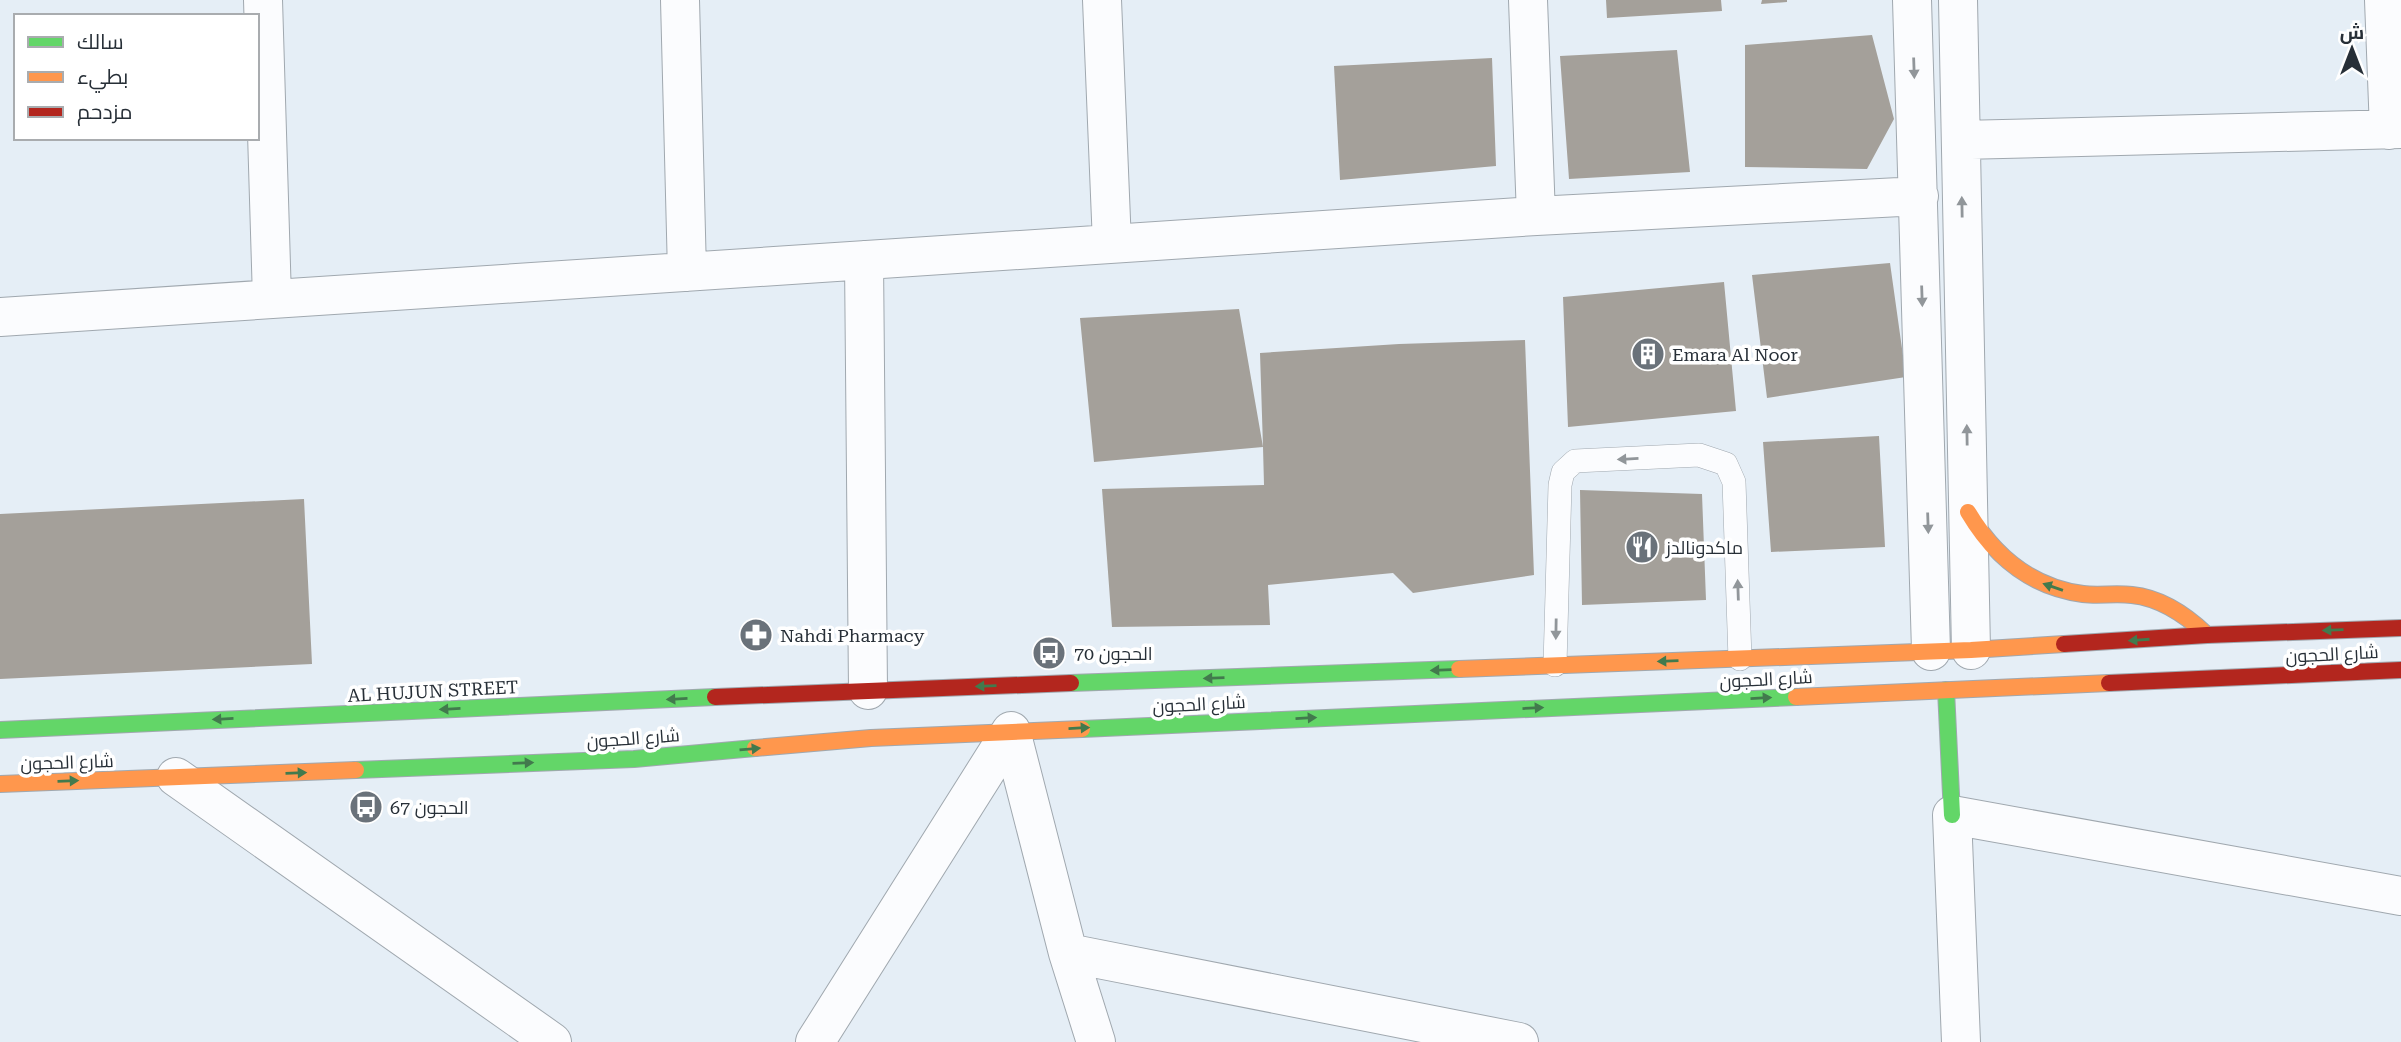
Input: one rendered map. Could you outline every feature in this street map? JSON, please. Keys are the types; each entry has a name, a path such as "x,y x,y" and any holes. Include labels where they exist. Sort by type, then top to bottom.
{"main road":[{"path":"1968,512 1994,551 2032,579 2056,589 2081,594 2132,595 2156,601 2187,617 2207,635"},
{"name":"شارع الحجون","path":"868,690 1971,650 2207,635 2401,628"},
{"name":"شارع الحجون","path":"0,784 634,759 871,738 2401,670"},
{"name":"AL HUJUN STREET","path":"0,730 868,690"},
{"path":"1946,690 1952,815"}],"street":[{"path":"263,0 272,299"},
{"path":"680,0 687,272"},
{"path":"1102,0 1112,244"},
{"path":"1528,0 1536,216"},
{"path":"1912,0 1931,651"},
{"path":"1958,0 1971,650"},
{"path":"1961,140 2395,130 2384,0"},
{"path":"0,317 1536,216 1919,196"},
{"path":"864,260 868,690"},
{"path":"1011,731 1068,953 1096,1042"},
{"path":"815,1042 1011,731"},
{"path":"176,777 552,1042"},
{"path":"1961,1042 1952,815 2401,896"},
{"path":"1068,953 1519,1042"}],"lane":[{"path":"1555,665 1560,485 1563,472 1575,461 1699,455 1726,464 1734,482 1740,659"}],"building":[{"path":"1606,0 1721,0 1722,11 1607,18"},
{"path":"1762,0 1787,0 1787,2 1761,4"},
{"path":"1872,35 1894,119 1867,169 1745,167 1745,45"},
{"path":"1677,50 1690,172 1569,179 1560,56"},
{"path":"1492,58 1496,166 1340,180 1334,66"},
{"path":"1890,263 1906,377 1767,398 1752,275"},
{"name":"Emara Al Noor","path":"1724,282 1736,411 1568,427 1563,297"},
{"path":"1239,309 1263,447 1094,462 1080,318"},
{"path":"1525,340 1534,575 1413,593 1393,573 1268,585 1270,625 1112,627 1102,489 1264,485 1260,353 1399,344"},
{"path":"1879,436 1885,547 1771,552 1763,442"},
{"name":"ماكدونالدز","path":"1580,490 1702,494 1706,600 1582,605"},
{"path":"304,499 312,664 0,679 0,514"}],"traffic: fast":[{"path":"1071,683 1459,669"},
{"path":"1946,690 1952,815"},
{"path":"0,730 715,697"},
{"path":"1082,729 1796,697"},
{"path":"356,770 634,759 755,748"}],"traffic: slow":[{"path":"1968,512 1989,542 2015,567 2030,577 2083,594 2126,594 2153,600 2182,614 2207,635"},
{"path":"1459,669 1971,650 2064,644"},
{"path":"1796,697 2109,683"},
{"path":"755,748 871,738 1082,729"},
{"path":"0,784 356,770"}],"traffic: jam":[{"path":"2064,644 2207,635 2401,628"},
{"path":"2109,683 2401,670"},
{"path":"715,697 1071,683"}],"place":[{"name":"Emara Al Noor","path":"1648,354"},
{"name":"ماكدونالدز","path":"1642,547"},
{"name":"Nahdi Pharmacy","path":"756,635"},
{"name":"الحجون 70","path":"1049,653"},
{"name":"الحجون 67","path":"366,807"}]}
